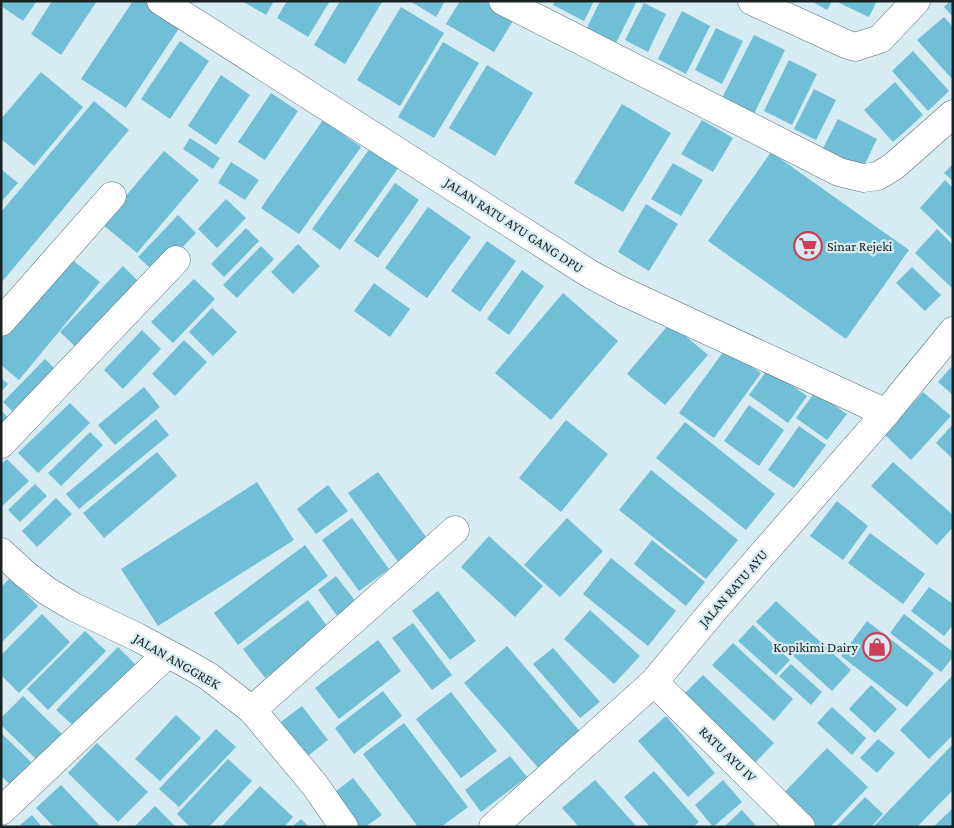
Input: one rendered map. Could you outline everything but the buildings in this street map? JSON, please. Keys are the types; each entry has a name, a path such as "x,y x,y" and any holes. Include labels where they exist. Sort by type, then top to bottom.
{"street":[{"name":"JALAN RATU AYU GANG DPU","path":"161,1 590,274 620,290 886,414"},
{"path":"503,1 839,172 863,178 878,176 894,166 953,114"},
{"path":"752,1 855,47 880,39 916,1"},
{"path":"1,322 112,196"},
{"path":"1,444 176,260"},
{"name":"JALAN RATU AYU","path":"494,827 654,682 712,612 886,414 953,331"},
{"path":"252,710 455,530"},
{"name":"JALAN ANGGREK","path":"1,552 47,591 74,607 138,638 208,676 252,710 314,784 344,827"},
{"path":"1,811 167,654"},
{"name":"RATU AYU IV","path":"654,682 801,827"}],"place":[{"name":"Sinar Rejeki","path":"808,246"},
{"name":"Kopikimi Dairy","path":"877,647"}]}
